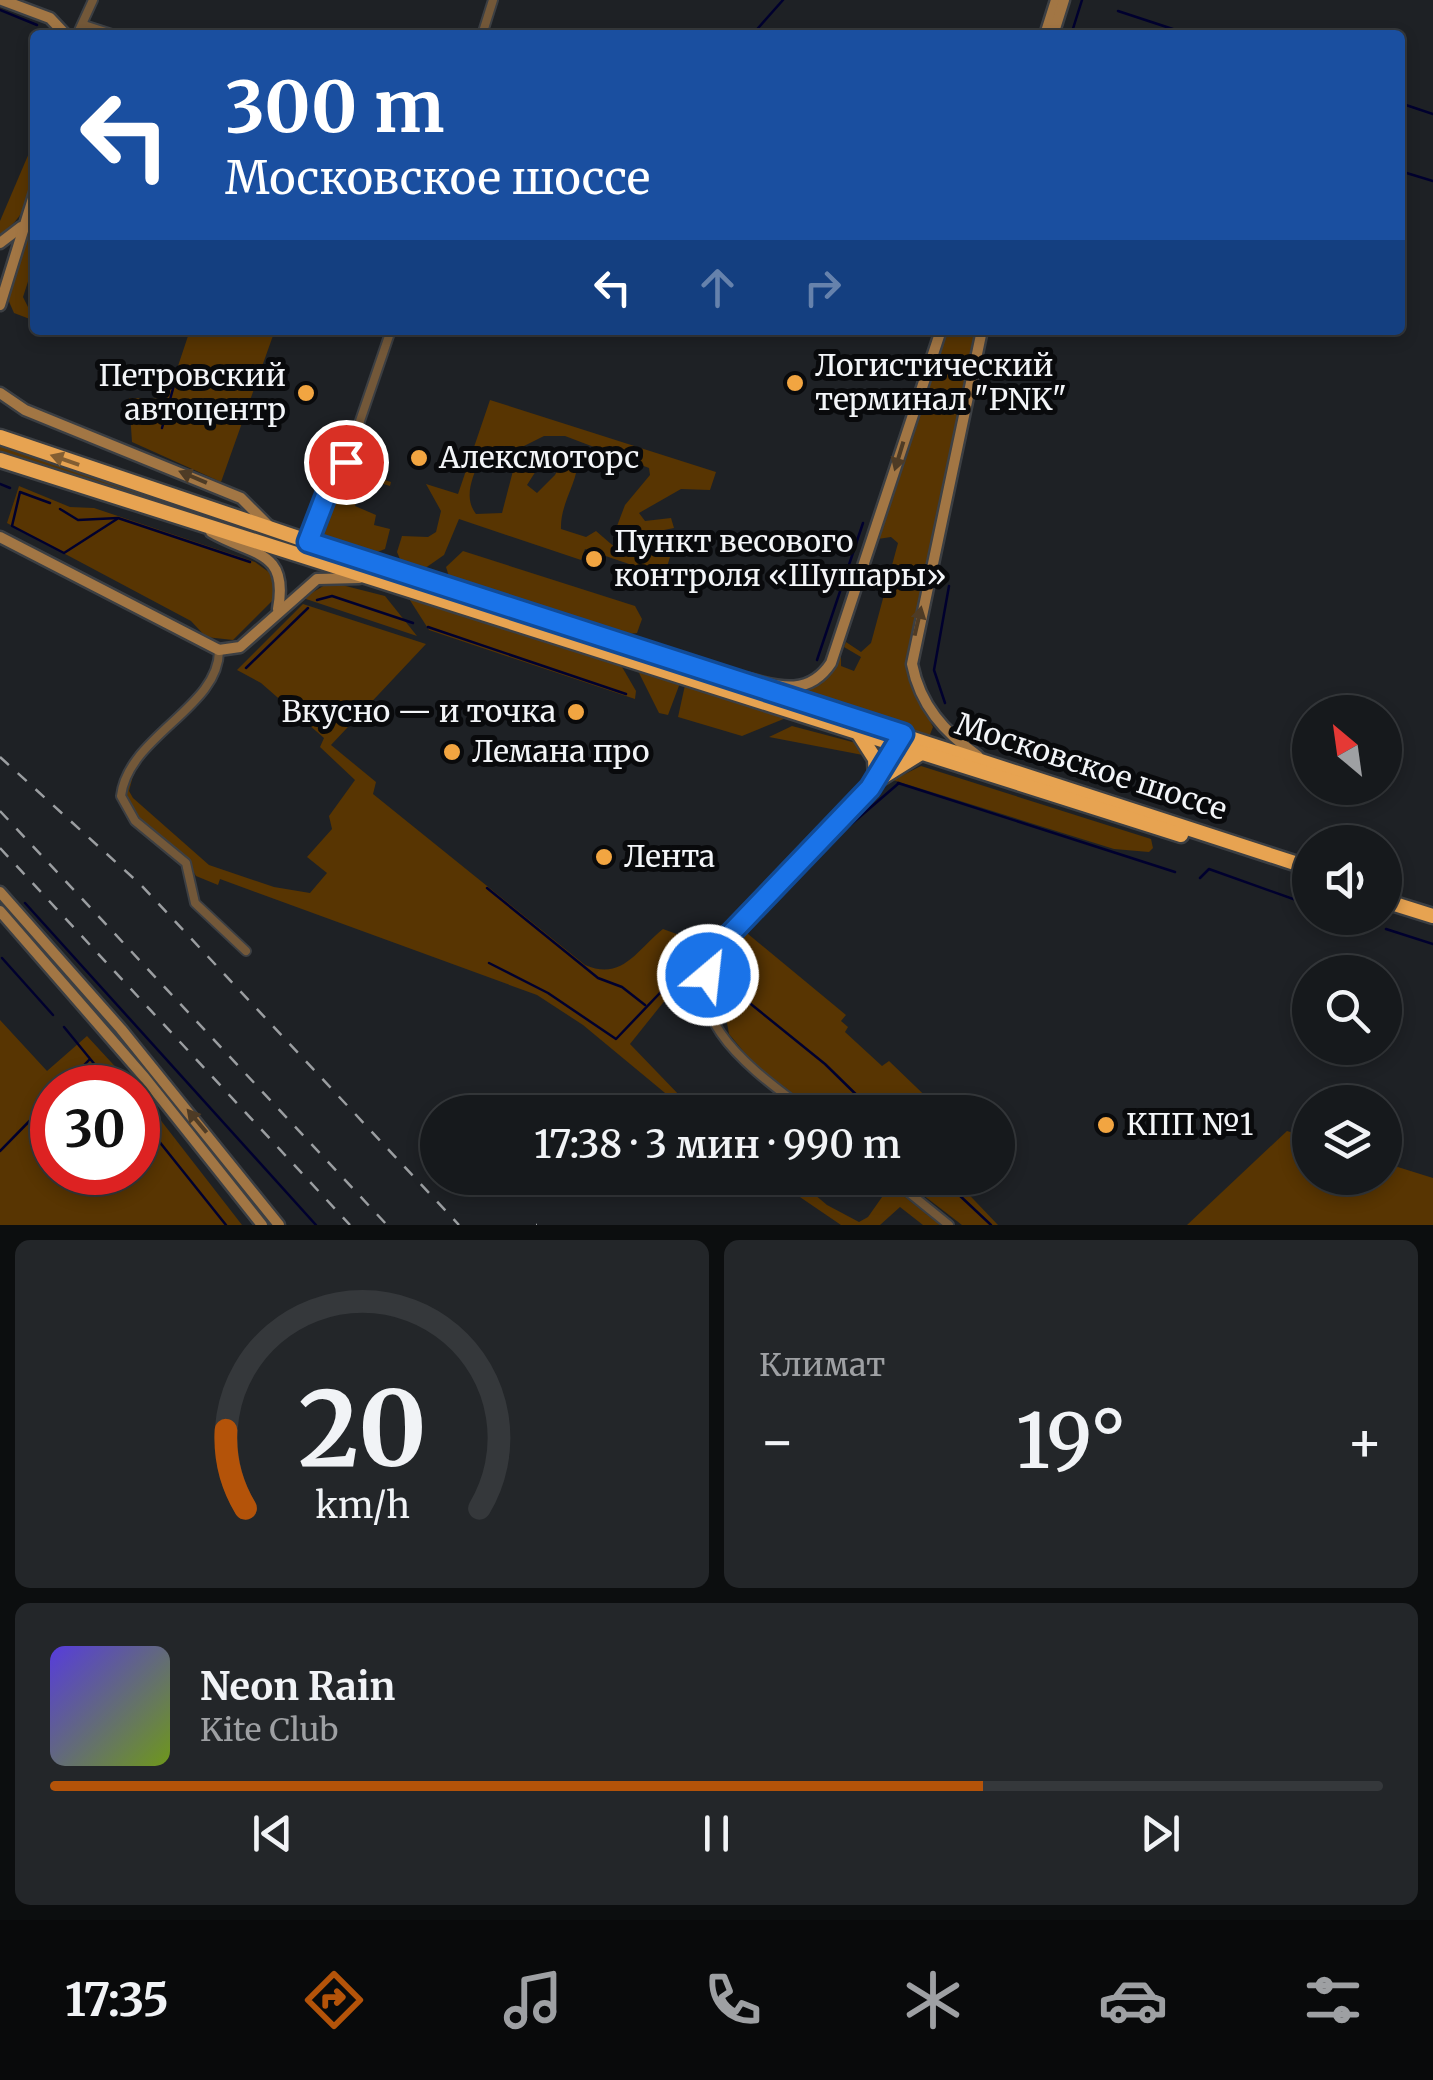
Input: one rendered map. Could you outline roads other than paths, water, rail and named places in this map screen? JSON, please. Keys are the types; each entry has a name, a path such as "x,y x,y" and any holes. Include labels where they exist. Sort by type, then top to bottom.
{"highway":[{"name":"Московское шоссе","path":"0,436 308,542 716,673 901,739 983,760 1292,862"},
{"name":"Московское шоссе","path":"0,460 858,734 901,739 921,753 1292,871"},
{"path":"858,734 875,759 876,781 921,753"},
{"path":"1402,898 1433,908"},
{"path":"1402,906 1433,916"}],"street":[{"path":"2,0 50,18 61,30"},
{"path":"81,30 93,0"},
{"path":"484,30 493,0"},
{"path":"1047,30 1056,0"},
{"path":"1054,30 1064,0"},
{"path":"84,26 98,30"},
{"path":"1,301 30,207"},
{"path":"0,243 15,235 25,222"},
{"path":"0,257 14,259"},
{"path":"0,281 1,301"},
{"path":"308,542 328,490 346,462 390,335"},
{"path":"716,673 790,688 811,683 831,663 938,335"},
{"path":"981,335 912,651 914,677 932,713 945,731 983,760"},
{"path":"0,393 25,410 242,498 272,530"},
{"path":"204,528 270,561 281,580 278,610"},
{"path":"0,536 219,650 240,646 317,579 365,577"},
{"path":"219,650 209,683 138,756 127,771 121,796 135,821 186,863 196,903 246,951"},
{"path":"788,1095 722,1038 706,996 710,965 724,940 876,781 901,739"},
{"path":"0,892 121,1029 279,1225"},
{"path":"0,910 156,1090 262,1225"},
{"path":"911,1195 949,1225"}],"waterway":[{"path":"756,30 783,0"},
{"path":"1073,30 1082,0"},
{"path":"0,10 37,25"},
{"path":"1118,11 1176,30"},
{"path":"1405,105 1433,114"},
{"path":"1405,173 1433,181"},
{"path":"162,428 178,371"},
{"path":"0,484 10,488"},
{"path":"50,503 20,492 12,526 64,553 117,519"},
{"path":"60,509 78,520 118,518 250,562"},
{"path":"817,660 863,523"},
{"path":"945,703 934,670 949,586"},
{"path":"317,600 332,596 413,623"},
{"path":"246,668 308,608"},
{"path":"428,627 626,694"},
{"path":"864,780 865,776"},
{"path":"898,783 1175,872"},
{"path":"763,912 834,839 899,783"},
{"path":"711,941 854,791"},
{"path":"1200,878 1209,869 1292,899"},
{"path":"487,888 598,978 622,987 645,1005"},
{"path":"25,903 316,1225"},
{"path":"745,931 720,966 726,984 825,1064 857,1095"},
{"path":"1402,934 1433,944"},
{"path":"489,963 548,993 616,1039 700,951"},
{"path":"2,958 53,1015"},
{"path":"64,1027 95,1065"},
{"path":"84,1065 89,1060"},
{"path":"0,1151 30,1120"},
{"path":"160,1142 226,1225"},
{"path":"959,1195 991,1225"}],"railway":[{"path":"0,757 141,885 459,1225"},
{"path":"0,811 387,1225"},
{"path":"0,848 350,1225"}],"place":[{"name":"Логистический терминал \"PNK\"","path":"795,383"},
{"name":"Петровский автоцентр","path":"306,393"},
{"name":"Алексмоторс","path":"419,458"},
{"name":"Пункт весового контроля «Шушары»","path":"594,559"},
{"name":"Вкусно — и точка","path":"576,712"},
{"name":"Лемана про","path":"452,752"},
{"name":"Лента","path":"604,857"},
{"name":"КПП №1","path":"1106,1125"}]}
